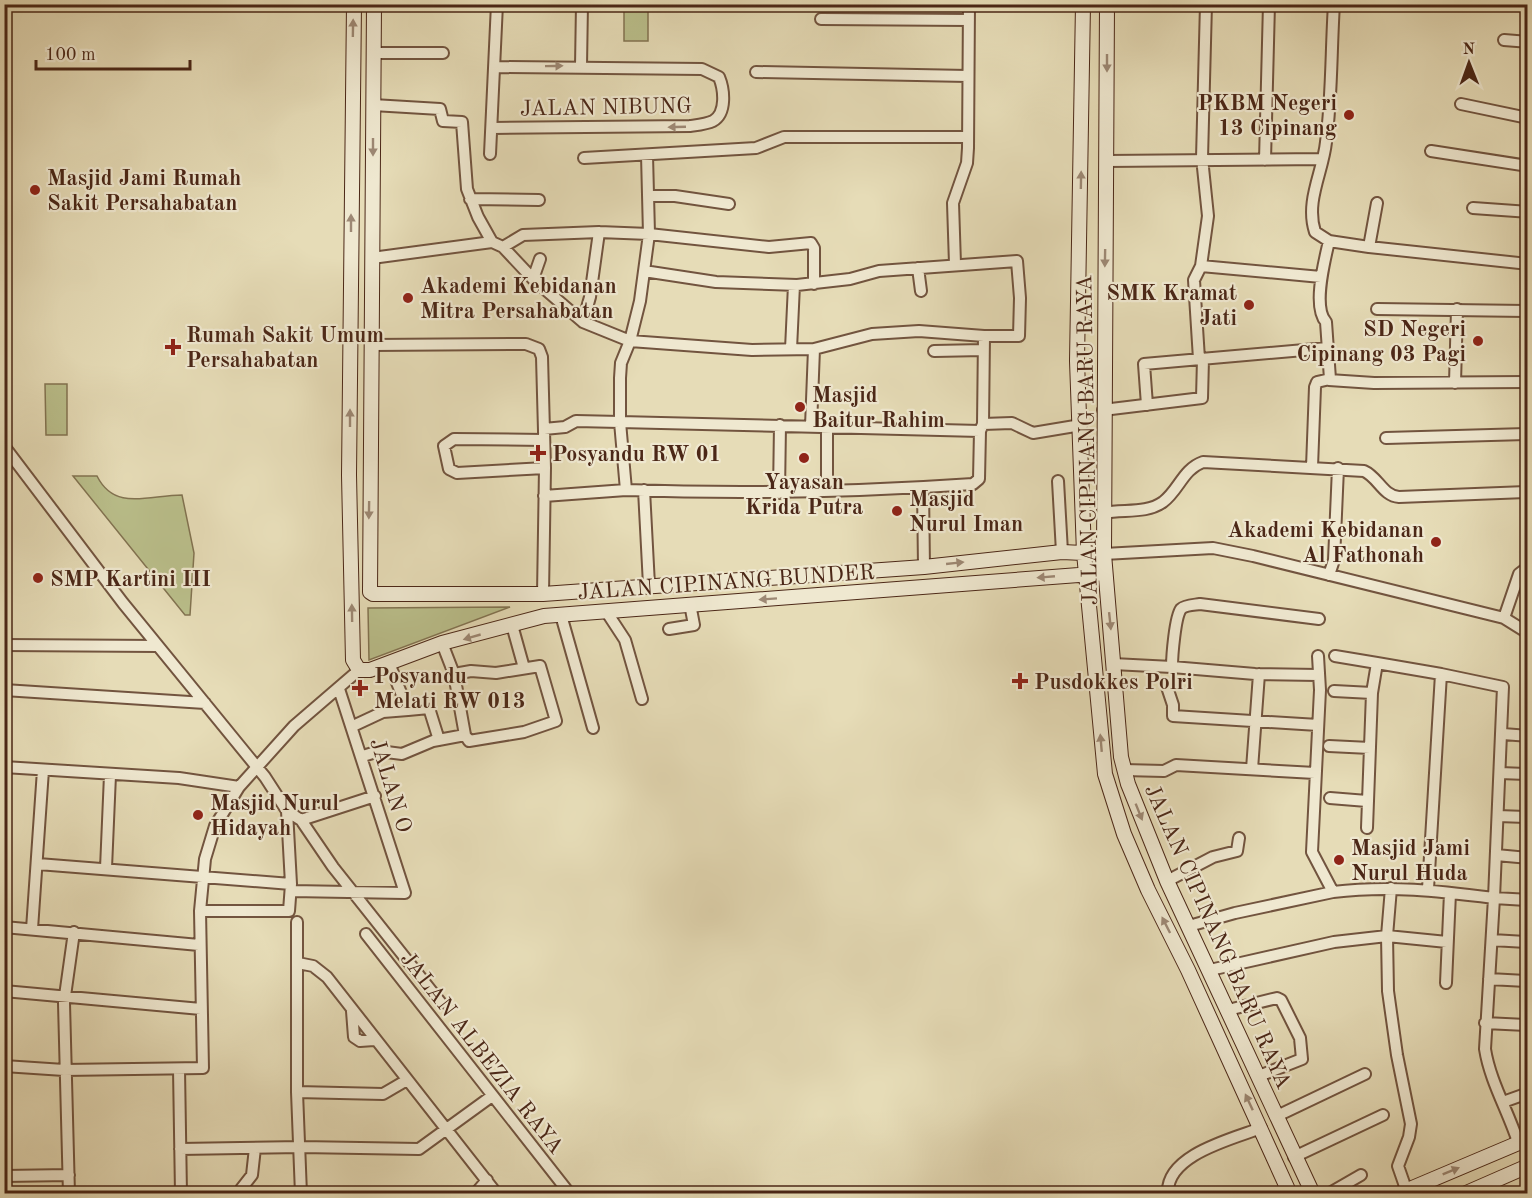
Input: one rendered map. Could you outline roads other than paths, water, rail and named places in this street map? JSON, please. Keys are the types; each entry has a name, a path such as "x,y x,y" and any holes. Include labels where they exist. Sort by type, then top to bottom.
{"street":[{"path":"4,1066 202,1070 205,1064 201,1009 200,911 205,859 215,826 239,787 294,726 359,670 353,660 349,475 354,4"},
{"path":"349,475 370,474 374,4"},
{"path":"490,154 496,67 496,4"},
{"path":"496,67 581,66 582,4"},
{"path":"955,264 953,203 967,163 969,4"},
{"name":"JALAN CIPINANG BARU RAYA","path":"1083,4 1077,361 1084,553 1105,774 1131,851 1198,991 1290,1194"},
{"name":"JALAN CIPINANG BARU RAYA","path":"1107,4 1104,554 1124,770 1167,881 1313,1194"},
{"path":"1103,410 1202,398 1194,280 1201,266 1208,216 1202,158 1206,4"},
{"path":"1265,160 1269,4"},
{"path":"1334,4 1328,124 1313,196 1312,222 1315,232 1329,240 1369,247 1527,264"},
{"path":"821,19 969,20"},
{"path":"1504,40 1527,42"},
{"path":"374,53 443,53"},
{"name":"JALAN NIBUNG","path":"493,128 690,126 714,120 722,110 719,77 702,69 581,66"},
{"path":"756,72 968,76"},
{"path":"1461,104 1527,117"},
{"path":"373,105 440,109 443,121 462,122 470,199 492,242"},
{"path":"584,158 756,148 784,137 968,137"},
{"path":"1431,151 1527,166"},
{"path":"626,490 620,422 621,363 630,341 649,234 647,155"},
{"path":"1107,161 1202,158 1322,159"},
{"path":"649,196 675,196 729,204"},
{"path":"470,199 539,200"},
{"path":"1369,247 1377,203"},
{"path":"1473,208 1527,212"},
{"path":"583,322 590,297 599,232"},
{"path":"503,247 523,236 599,232 649,234 770,247 811,243 814,248 814,284"},
{"path":"1329,240 1321,277 1320,315 1326,321 1329,380"},
{"path":"372,258 492,242 503,247 533,279 583,322 630,341 752,350 814,349 872,334 920,331 1019,336 1018,263 1014,260 879,271 850,279 794,285 716,282 644,271"},
{"path":"533,279 540,259"},
{"path":"1201,266 1321,277"},
{"path":"918,268 921,291"},
{"path":"791,349 794,285"},
{"path":"1377,309 1527,311"},
{"path":"1455,383 1457,309"},
{"path":"544,496 626,490 779,493 922,488 977,483 982,428 984,336"},
{"path":"372,345 534,345 542,357 545,468 543,594"},
{"path":"1147,405 1144,364 1327,348"},
{"path":"811,426 814,349"},
{"path":"934,351 983,350"},
{"path":"1312,467 1317,382 1329,380 1374,383 1527,382"},
{"path":"545,468 457,474 450,469 444,446 454,439 544,434 576,421 982,428 1012,423 1033,433 1081,425"},
{"path":"779,493 780,426"},
{"path":"826,491 827,427"},
{"path":"1386,438 1527,434"},
{"path":"4,446 31,485 158,646 274,788 287,811 291,887 289,911 200,911"},
{"path":"1104,513 1150,509 1168,498 1191,468 1203,462 1338,468 1370,473 1393,497 1527,492"},
{"path":"1329,575 1334,560 1338,468"},
{"name":"JALAN CIPINANG BUNDER","path":"370,474 368,583 370,592 373,594 543,594 924,567 1062,552 1104,554"},
{"path":"1058,481 1062,552"},
{"path":"922,488 924,567"},
{"path":"644,490 649,585"},
{"path":"1104,554 1213,548 1504,618 1527,633"},
{"path":"1504,618 1520,574 1527,567"},
{"path":"839,573 831,576 830,581 832,589 839,594"},
{"name":"JALAN CIPINANG BUNDER","path":"359,670 370,670 442,643 535,618 1105,573"},
{"path":"797,576 807,581 808,586 800,597"},
{"path":"669,629 694,625 690,604"},
{"path":"1172,667 1177,622 1180,610 1185,607 1200,604 1319,619"},
{"path":"606,611 625,640 642,699"},
{"path":"561,615 593,728"},
{"path":"512,625 524,668"},
{"path":"442,643 454,674 468,741 555,722 540,666 496,674 471,671 454,674"},
{"path":"4,645 158,646"},
{"path":"1318,656 1318,725 1312,852 1333,892"},
{"path":"1335,656 1503,687 1503,734 1485,1023 1487,1063 1522,1141 1402,1191 1398,1166 1409,1137 1411,1124 1397,1056 1388,991 1387,936 1391,888"},
{"path":"389,663 408,710"},
{"path":"1367,828 1372,693 1377,663"},
{"path":"1113,664 1259,674 1318,675"},
{"path":"1252,769 1259,674"},
{"path":"1428,889 1441,674"},
{"path":"1167,687 1173,705 1173,716 1318,725"},
{"name":"JALAN O","path":"339,689 363,756 405,893 353,891"},
{"path":"4,690 205,703"},
{"path":"1334,692 1372,693"},
{"path":"353,726 384,712 429,708 439,740"},
{"path":"1503,734 1527,736"},
{"path":"363,756 378,751 402,754 439,740 465,735"},
{"path":"1329,746 1370,747"},
{"path":"1124,770 1164,771 1176,765 1316,773"},
{"path":"4,767 179,778 239,787"},
{"path":"32,929 43,770"},
{"path":"1500,773 1527,774"},
{"path":"106,868 110,775"},
{"path":"301,820 375,796"},
{"path":"1330,798 1367,801"},
{"path":"287,811 301,820 353,891 441,1003"},
{"path":"1498,816 1527,817"},
{"path":"1167,881 1213,857 1237,851 1239,838"},
{"path":"1496,855 1527,858"},
{"path":"38,864 204,876 291,887 353,891"},
{"path":"1189,926 1234,913 1333,892 1391,888 1428,889 1527,900"},
{"path":"1446,983 1449,893"},
{"path":"297,922 297,1092 301,1147 301,1194"},
{"path":"4,927 199,945"},
{"path":"69,1194 64,1067 64,995 74,932"},
{"name":"JALAN ALBEZIA RAYA","path":"366,934 570,1194"},
{"path":"1188,970 1274,953 1387,936 1447,942"},
{"path":"1491,940 1527,942"},
{"path":"298,963 320,970 374,1040 448,1129 497,1194"},
{"path":"1489,979 1527,981"},
{"path":"1198,991 1216,983"},
{"path":"4,991 201,1009"},
{"path":"1228,1010 1277,998 1281,1000 1300,1038 1302,1059 1258,1076"},
{"path":"1485,1023 1527,1025"},
{"path":"64,1067 205,1064"},
{"path":"179,1069 181,1194"},
{"path":"1277,1116 1365,1074"},
{"path":"297,1092 383,1094 407,1080"},
{"path":"1503,1102 1527,1093"},
{"path":"180,1149 301,1147 419,1149 492,1096"},
{"path":"1294,1157 1383,1115"},
{"path":"1168,1194 1168,1181 1176,1167 1222,1142 1261,1128"},
{"path":"241,1194 241,1189 252,1175 255,1148"},
{"path":"1473,1192 1527,1166"},
{"path":"4,1176 69,1175"},
{"path":"1328,1194 1361,1175"},
{"path":"475,1194 487,1180"}],"place":[{"name":"PKBM Negeri 13 Cipinang","path":"1349,115"},
{"name":"Masjid Jami Rumah Sakit Persahabatan","path":"35,190"},
{"name":"Akademi Kebidanan Mitra Persahabatan","path":"408,298"},
{"name":"SMK Kramat Jati","path":"1249,305"},
{"name":"SD Negeri Cipinang 03 Pagi","path":"1478,341"},
{"name":"Rumah Sakit Umum Persahabatan","path":"173,347"},
{"name":"Masjid Baitur Rahim","path":"800,407"},
{"name":"Posyandu RW 01","path":"538,453"},
{"name":"Yayasan Krida Putra","path":"804,458"},
{"name":"Masjid Nurul Iman","path":"897,511"},
{"name":"Akademi Kebidanan Al Fathonah","path":"1436,542"},
{"name":"SMP Kartini III","path":"38,578"},
{"name":"Pusdokkes Polri","path":"1020,681"},
{"name":"Posyandu Melati RW 013","path":"360,688"},
{"name":"Masjid Nurul Hidayah","path":"198,815"},
{"name":"Masjid Jami Nurul Huda","path":"1339,860"}]}
